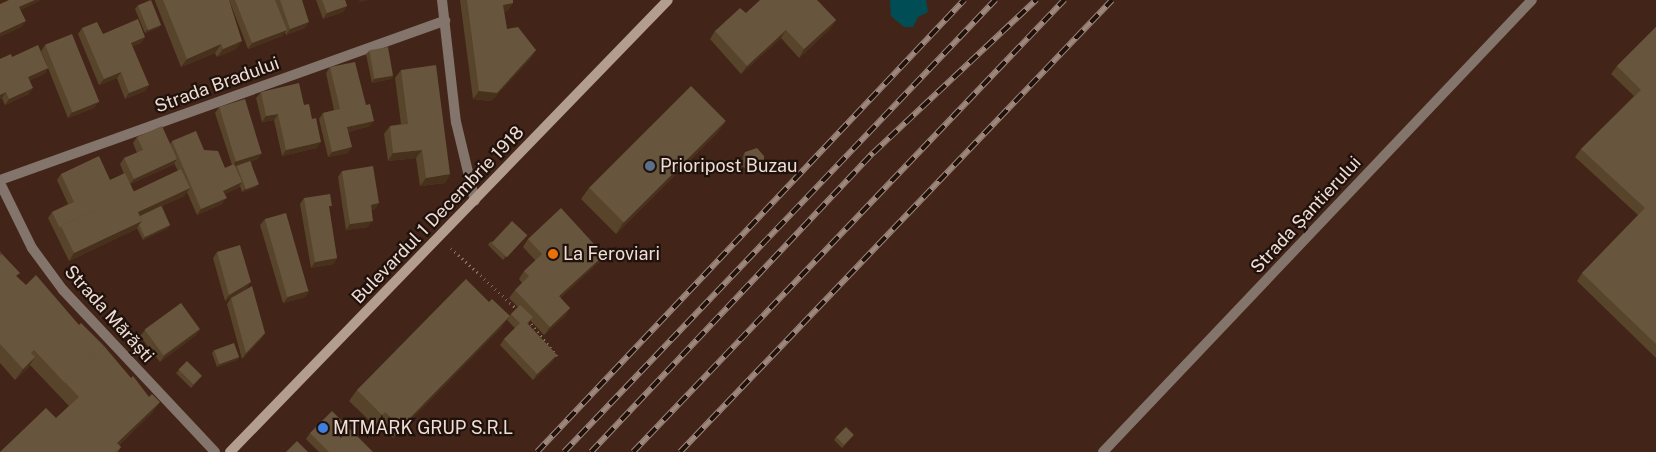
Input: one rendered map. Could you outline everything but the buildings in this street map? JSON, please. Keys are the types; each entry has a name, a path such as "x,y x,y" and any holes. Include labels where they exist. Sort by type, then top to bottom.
{"main road":[{"name":"Bulevardul 1 Decembrie 1918","path":"230,452 668,0"}],"street":[{"path":"442,0 456,122 475,201"},
{"name":"Strada Șantierului","path":"1103,452 1532,0"},
{"name":"Strada Bradului","path":"0,182 445,21"},
{"name":"Strada Mărăști","path":"0,182 32,248 63,290 215,452"}],"path":[{"path":"440,237 530,322 557,356"}],"water":[{"path":"890,0 926,0 928,12 918,17 913,27 904,27 891,16"}],"railway":[{"path":"537,452 964,0"},
{"path":"564,452 995,0"},
{"path":"591,452 873,153 1036,0"},
{"path":"633,452 1064,0"},
{"path":"680,452 1112,0"}],"place":[{"name":"Prioripost Buzau","path":"650,166"},
{"name":"La Feroviari","path":"553,254"},
{"name":"MTMARK GRUP S.R.L","path":"323,428"}]}
